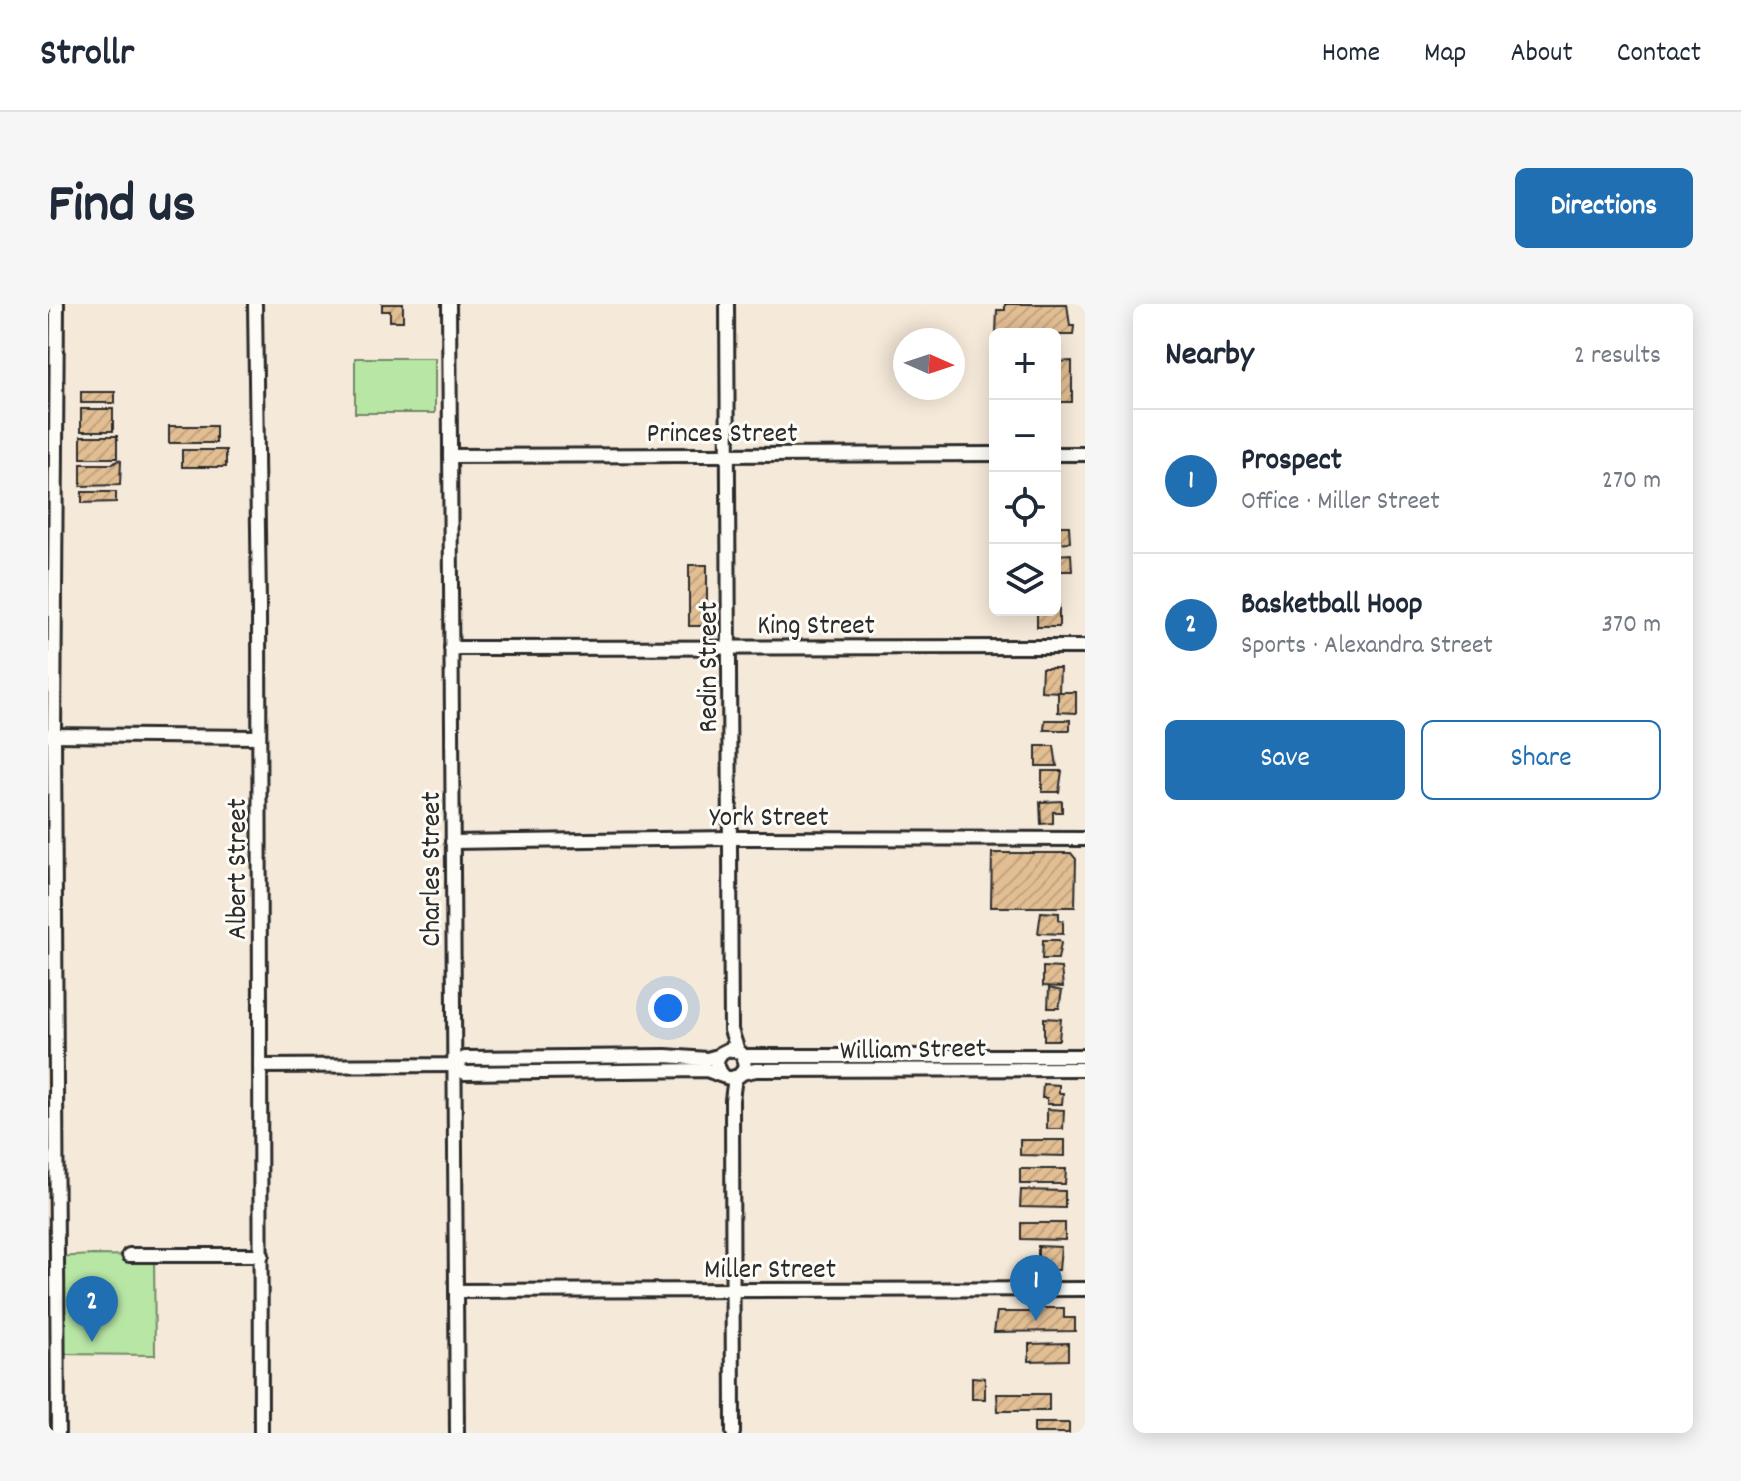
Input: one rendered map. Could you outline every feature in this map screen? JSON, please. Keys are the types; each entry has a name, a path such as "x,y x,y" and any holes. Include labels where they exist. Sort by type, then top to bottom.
{"street":[{"path":"57,304 51,734 52,1257 58,1433"},
{"name":"Albert Street","path":"255,304 261,1433"},
{"name":"Charles Street","path":"449,304 457,1433"},
{"name":"Redin Street","path":"721,1054 731,1030 727,304"},
{"name":"Princes Street","path":"450,456 989,454"},
{"path":"1061,454 1085,454"},
{"name":"King Street","path":"451,648 1085,647"},
{"path":"51,734 258,737"},
{"name":"York Street","path":"452,842 731,838 1085,839"},
{"name":"Redin Street","path":"731,1030 741,1053"},
{"path":"730,1075 745,1065 741,1053"},
{"name":"William Street","path":"261,1066 455,1065 465,1058 666,1056 707,1059 721,1054 741,1053 1085,1056"},
{"path":"721,1054 716,1063 730,1075 732,1100 733,1433"},
{"name":"William Street","path":"455,1065 465,1073 706,1070 730,1075 756,1070 1085,1069"},
{"path":"129,1255 262,1255"},
{"name":"Miller Street","path":"456,1291 1085,1289"}],"green space":[{"path":"355,358 435,358 435,413 355,413"},
{"path":"154,1256 155,1355 57,1354 56,1257"}],"building":[{"path":"382,304 403,304 403,321 390,321 390,311 382,311"},
{"path":"1005,304 1067,304 1070,326 1074,326 1073,335 1061,335 1061,328 996,328 997,310 1005,310"},
{"path":"1072,361 1072,402 1061,402 1061,362"},
{"path":"81,392 115,392 115,403 81,403"},
{"path":"81,409 113,409 113,431 81,431"},
{"path":"169,426 216,426 216,443 169,443"},
{"path":"81,436 117,436 117,458 81,458"},
{"path":"182,450 226,450 226,467 182,467"},
{"path":"121,461 120,485 81,486 81,464 113,464"},
{"path":"82,492 116,492 116,502 82,503"},
{"path":"1061,526 1069,526 1070,542 1061,543"},
{"path":"1071,554 1072,571 1061,571 1061,555"},
{"path":"689,565 707,565 707,626 689,626"},
{"path":"1037,616 1059,616 1059,627 1037,627"},
{"path":"1042,668 1060,668 1059,692 1041,691"},
{"path":"1058,692 1076,692 1076,713 1058,712"},
{"path":"1045,720 1070,720 1070,730 1044,730"},
{"path":"1036,746 1054,746 1057,766 1036,766"},
{"path":"1042,771 1062,771 1059,792 1042,792"},
{"path":"1062,801 1062,812 1053,812 1053,823 1041,824 1040,802"},
{"path":"992,853 1071,853 1076,859 1075,907 991,907"},
{"path":"1041,912 1059,913 1059,920 1063,921 1063,934 1038,933"},
{"path":"1043,940 1059,940 1058,959 1042,959"},
{"path":"1043,967 1061,968 1063,987 1043,986"},
{"path":"1049,988 1062,991 1059,1008 1048,1008"},
{"path":"1044,1018 1061,1019 1059,1040 1044,1040"},
{"path":"1043,1084 1059,1085 1059,1093 1063,1093 1062,1104 1047,1104 1047,1098 1042,1098"},
{"path":"1047,1109 1064,1110 1063,1129 1047,1129"},
{"path":"1020,1140 1065,1140 1065,1156 1020,1155"},
{"path":"1020,1169 1066,1169 1065,1184 1020,1184"},
{"path":"1021,1190 1065,1191 1065,1208 1020,1207"},
{"path":"1021,1223 1065,1223 1065,1240 1021,1239"},
{"path":"1038,1246 1061,1247 1059,1270 1043,1270 1043,1258 1038,1258"},
{"path":"1035,1308 1064,1308 1064,1318 1075,1318 1075,1331 994,1332 997,1312 1035,1312"},
{"path":"1068,1343 1068,1360 1029,1361 1029,1344"},
{"path":"972,1377 985,1378 985,1399 972,1399"},
{"path":"997,1394 1049,1394 1049,1411 998,1411"},
{"path":"1034,1423 1069,1423 1069,1433 1034,1433"}],"place":[{"name":"Prospect","path":"1036,1321"},
{"name":"Basketball Hoop","path":"92,1342"}]}
